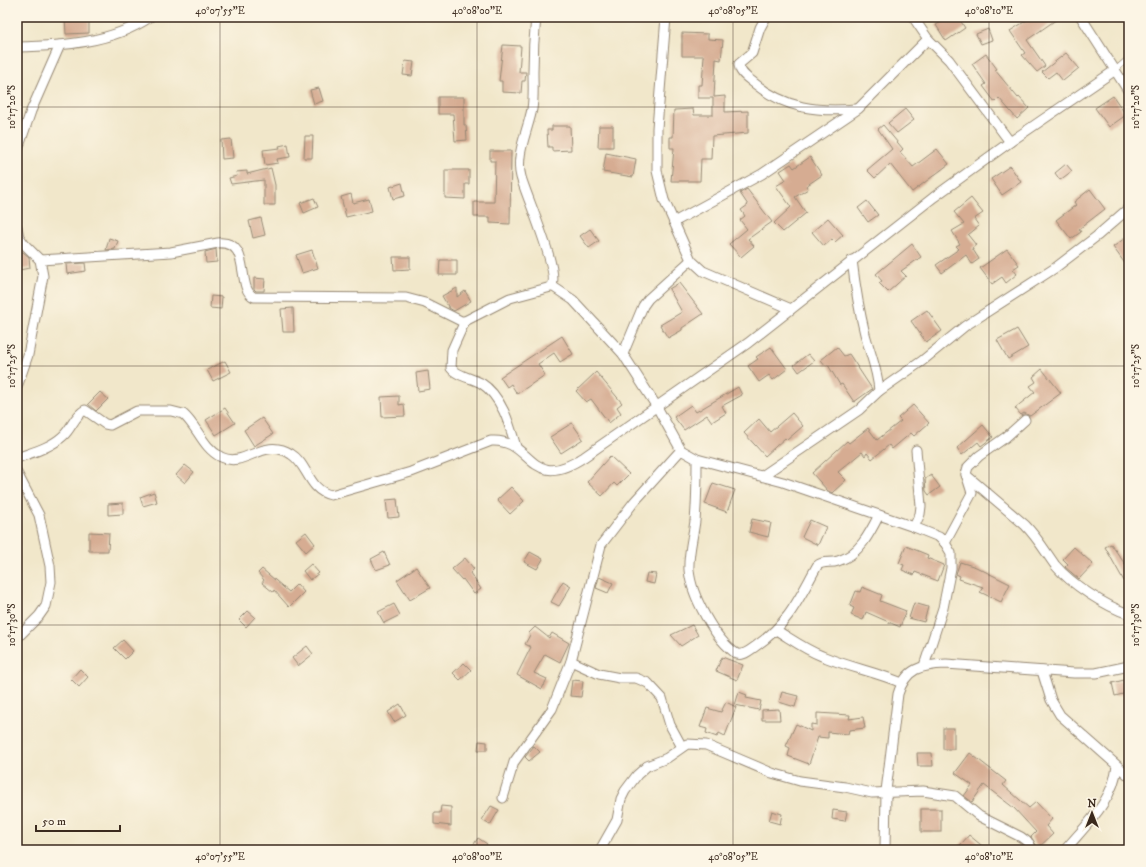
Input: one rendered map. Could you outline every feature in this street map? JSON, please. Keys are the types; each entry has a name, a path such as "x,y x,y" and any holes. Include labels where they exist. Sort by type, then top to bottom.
{"street":[{"path":"17,46 60,45 120,33 135,27 150,17"},
{"path":"536,17 533,48 533,99 521,148 519,172 525,195 551,262 554,279 552,286"},
{"path":"666,17 656,148 660,190 691,260 703,271 791,309"},
{"path":"766,17 760,28 752,53 739,64 741,71 746,77 776,98 803,108 836,110 858,109"},
{"path":"913,17 928,39 949,60 1010,142"},
{"path":"1081,17 1114,71 1129,92"},
{"path":"674,222 762,174 858,109 928,39"},
{"path":"17,152 31,111 60,45"},
{"path":"17,458 54,443 64,435 77,415 85,410 105,424 110,425 137,411 180,413 187,418 203,442 223,458 239,460 261,450 281,450 295,457 316,487 331,495 411,472 488,442 501,441 516,447 532,463 546,469 563,469 573,464 743,347 852,260 1010,142 1114,71"},
{"path":"762,476 859,410 879,391 922,361 977,318 1055,268 1097,236 1129,208"},
{"path":"17,227 19,237 24,245 40,260 43,276 28,356 17,387"},
{"path":"40,260 171,252 225,243 234,248 241,258 247,289 250,296 406,298 426,303 456,320 465,321 510,298 552,286 573,300 623,354 657,407 681,450 698,459 762,476 914,526 939,537 946,543 951,553 951,568 943,608 924,666"},
{"path":"623,354 643,306 648,299 691,260"},
{"path":"852,260 865,334 877,372 879,391"},
{"path":"465,321 452,350 451,368 456,373 482,384 488,389 507,418 516,447"},
{"path":"946,543 972,493 972,487 966,475 967,470 973,462 1025,420"},
{"path":"503,798 514,762 552,709 571,661 601,545 634,502 681,450"},
{"path":"914,526 920,514 921,506 916,450"},
{"path":"698,459 695,520 689,565 692,582 717,634 737,654 746,653 776,630 798,604 817,566 821,563 835,562 848,557 869,534 879,515"},
{"path":"17,473 39,515 50,566 51,582 46,606 39,616 17,638"},
{"path":"966,475 1034,534 1054,564 1067,577 1103,604 1129,614"},
{"path":"776,630 807,650 823,657 883,675 902,683"},
{"path":"571,661 599,674 620,678 636,678 648,683 662,698 670,725 682,747"},
{"path":"884,850 886,791 895,712 902,683 914,670 924,666 980,665 1042,671 1096,673 1129,666"},
{"path":"1042,671 1051,700 1060,714 1129,776"},
{"path":"600,850 617,820 621,798 630,784 647,766 668,757 682,747 694,743 706,745 772,773 800,781 846,787 872,793 886,791 928,792 955,796 979,816 1022,837 1029,843 1032,850"},
{"path":"1065,850 1109,794 1115,780 1117,766"}],"lane":[{"path":"1114,71 1129,58"}],"building":[{"path":"65,17 89,17 89,33 66,34"},
{"path":"950,17 958,17 965,28 946,41 936,25"},
{"path":"1032,17 1060,17 1027,40 1045,66 1037,72 1022,55 1025,53 1010,31"},
{"path":"988,29 992,40 981,44 976,34"},
{"path":"682,33 708,34 708,39 723,40 721,60 716,59 714,97 725,96 725,112 748,111 748,133 712,136 711,159 701,159 700,181 671,181 674,148 670,148 670,137 673,137 674,110 693,109 694,115 713,115 713,98 698,98 698,85 702,85 704,56 682,56"},
{"path":"503,45 521,46 519,72 526,72 525,81 522,81 521,93 502,92 502,81 499,81"},
{"path":"1066,53 1079,68 1063,81 1056,72 1048,78 1042,72"},
{"path":"986,54 997,69 995,70 1018,98 1019,97 1029,108 1017,119 999,98 995,102 983,86 986,84 972,64"},
{"path":"405,61 414,62 412,76 403,75"},
{"path":"319,88 323,101 314,104 310,90"},
{"path":"1113,96 1126,115 1109,127 1095,108"},
{"path":"438,97 464,97 464,125 466,125 467,140 455,141 453,114 438,114"},
{"path":"905,109 914,120 897,133 888,123"},
{"path":"883,125 903,149 900,152 913,167 937,149 949,164 912,192 890,164 875,178 867,170 892,149 878,129"},
{"path":"552,126 570,126 571,150 552,151 552,147 548,147 547,130 552,130"},
{"path":"599,126 613,126 613,147 598,147"},
{"path":"305,136 313,136 312,158 304,158"},
{"path":"231,139 233,158 222,159 221,140"},
{"path":"288,144 290,157 277,159 278,163 265,165 263,150 280,148 279,146"},
{"path":"490,151 511,151 510,224 490,223 490,217 474,217 474,202 494,202 495,161 490,161"},
{"path":"606,153 636,159 633,177 603,172"},
{"path":"810,157 822,175 806,186 808,189 795,197 806,213 783,232 774,223 791,207 776,186 786,180 780,171 791,164 794,168"},
{"path":"1066,164 1072,171 1060,180 1055,173"},
{"path":"1010,166 1021,182 1002,195 991,179"},
{"path":"271,168 275,185 275,205 264,205 264,180 231,184 229,178 237,176 236,172 247,171 247,174"},
{"path":"445,170 469,170 469,184 465,184 465,199 445,198"},
{"path":"402,183 405,196 393,199 390,187"},
{"path":"747,189 772,222 748,239 754,246 741,257 729,244 747,229 740,220 745,216 741,210 748,205 740,193"},
{"path":"1090,189 1105,209 1079,229 1081,232 1071,239 1056,220 1076,205 1074,202"},
{"path":"351,194 353,203 369,199 372,211 346,217 341,197"},
{"path":"314,198 318,207 304,213 300,203"},
{"path":"971,198 983,213 974,219 979,226 968,235 976,245 972,248 979,259 972,264 966,255 942,273 936,265 959,249 956,246 960,244 952,231 964,224 954,212"},
{"path":"867,201 878,215 868,222 858,208"},
{"path":"261,218 265,235 253,238 249,221"},
{"path":"828,218 843,235 835,242 832,239 824,246 812,232"},
{"path":"590,229 599,241 589,248 580,236"},
{"path":"109,238 118,241 115,249 106,250"},
{"path":"1125,238 1129,243 1129,269 1113,247"},
{"path":"912,244 921,257 901,271 906,276 888,292 879,283 882,281 876,274"},
{"path":"216,249 217,262 206,263 205,252"},
{"path":"1007,249 1019,265 1013,269 1017,274 1006,283 1002,277 992,284 980,268"},
{"path":"312,250 318,268 302,273 296,255"},
{"path":"17,252 23,252 29,257 30,268 19,270"},
{"path":"393,257 410,257 410,269 394,270"},
{"path":"440,260 457,260 457,275 439,275"},
{"path":"85,263 86,271 67,274 66,264"},
{"path":"254,278 265,279 264,291 256,291 254,289"},
{"path":"679,283 703,314 682,328 682,330 668,338 660,325 682,312 669,289"},
{"path":"457,288 457,297 465,291 471,301 454,311 449,308 442,296"},
{"path":"211,296 222,297 221,309 210,308"},
{"path":"293,308 294,332 283,332 281,309"},
{"path":"927,310 942,331 926,342 911,321"},
{"path":"1017,329 1028,347 1008,359 997,340"},
{"path":"562,336 573,354 560,362 554,353 538,364 545,375 517,394 511,384 507,387 500,377"},
{"path":"771,347 787,369 773,380 769,375 759,382 748,366 758,359 756,357"},
{"path":"837,347 844,356 849,354 872,389 854,402 842,384 840,385 828,365 826,366 821,360"},
{"path":"808,354 814,361 799,372 794,365"},
{"path":"225,361 231,372 213,381 207,370"},
{"path":"1042,369 1061,393 1030,416 1024,413 1021,415 1015,408 1035,392 1030,386 1036,382 1033,377"},
{"path":"428,371 430,389 418,391 416,373"},
{"path":"596,372 622,403 617,407 621,413 609,423 591,399 586,402 576,391"},
{"path":"738,387 742,395 722,406 726,413 712,422 707,415 684,430 674,417 691,405 696,412"},
{"path":"100,392 108,399 96,411 88,404"},
{"path":"399,396 399,405 404,404 405,416 382,417 381,397"},
{"path":"913,405 929,423 914,436 911,433 892,449 889,445 872,459 867,453 865,456 862,452 838,472 846,480 832,493 828,491 812,473 847,441 849,443 868,428 877,440 901,421 898,418"},
{"path":"225,408 235,423 216,435 206,420"},
{"path":"792,413 803,426 787,440 785,438 765,456 744,433 759,419 770,432"},
{"path":"262,418 273,434 254,446 244,430"},
{"path":"572,423 583,439 561,453 550,437"},
{"path":"983,425 993,437 981,446 978,442 962,455 957,448"},
{"path":"610,456 629,474 617,486 614,483 602,496 587,482"},
{"path":"185,465 194,472 185,483 176,475"},
{"path":"931,475 940,487 929,495 926,491 925,479"},
{"path":"713,483 735,490 727,512 705,504"},
{"path":"511,487 524,501 510,514 497,500"},
{"path":"154,492 157,502 143,506 140,497"},
{"path":"397,499 399,517 388,518 386,500"},
{"path":"123,503 123,514 108,515 108,504"},
{"path":"752,519 771,523 768,537 749,532"},
{"path":"810,520 826,527 818,545 802,537"},
{"path":"89,532 109,533 108,551 89,551"},
{"path":"306,532 315,544 306,552 296,540"},
{"path":"1111,544 1129,570 1129,590 1105,547"},
{"path":"906,546 928,555 927,558 944,565 938,581 915,572 914,575 902,570 904,565 899,563"},
{"path":"1074,547 1093,564 1079,579 1065,567 1068,564 1063,559"},
{"path":"384,552 390,565 376,570 371,559"},
{"path":"530,552 543,559 537,569 524,562"},
{"path":"465,558 474,569 470,573 481,589 474,594 463,579 462,580 452,569"},
{"path":"960,562 976,567 1010,584 1001,602 980,592 983,587 959,579 960,576 956,574"},
{"path":"311,564 319,573 310,580 303,571"},
{"path":"416,567 430,588 410,600 397,580"},
{"path":"262,569 289,592 297,584 304,592 289,607 274,590 273,592 262,583 264,580 258,573"},
{"path":"647,573 656,574 654,584 645,582"},
{"path":"599,577 613,583 608,593 596,588"},
{"path":"563,581 571,586 559,606 551,602"},
{"path":"862,587 882,595 880,601 906,611 900,627 866,612 863,620 851,615 854,608 850,606 856,591 860,592"},
{"path":"914,603 928,607 924,622 909,618"},
{"path":"394,604 400,615 384,623 378,612"},
{"path":"248,611 255,617 246,627 239,620"},
{"path":"692,625 698,635 681,646 671,635"},
{"path":"535,627 549,638 552,633 569,643 560,662 545,654 534,673 547,679 542,689 517,675 531,647 525,644 530,635 529,633"},
{"path":"123,640 133,651 125,659 114,648"},
{"path":"307,646 313,654 298,666 292,658"},
{"path":"722,657 743,665 737,680 716,671"},
{"path":"464,663 471,670 460,680 453,673"},
{"path":"80,669 88,677 79,687 71,679"},
{"path":"572,680 583,681 581,697 570,696"},
{"path":"1124,680 1127,693 1115,696 1112,683"},
{"path":"739,692 747,695 746,698 761,701 759,710 735,705"},
{"path":"782,692 798,696 795,707 779,702"},
{"path":"726,702 736,707 725,736 719,733 717,737 706,733 707,729 700,727 707,708 721,712"},
{"path":"400,704 406,715 394,722 388,712"},
{"path":"779,709 780,720 762,720 762,710"},
{"path":"817,713 850,715 849,719 863,717 865,728 849,730 848,734 828,732 828,738 818,737 809,764 788,756 790,748 786,746 796,724 811,731 811,724 817,725"},
{"path":"943,728 954,728 954,749 943,749"},
{"path":"479,741 487,742 487,750 478,750"},
{"path":"534,746 540,752 529,761 525,757"},
{"path":"917,753 932,753 933,766 918,766"},
{"path":"970,753 1006,781 1003,785 1029,808 1036,802 1052,819 1046,826 1053,834 1038,848 1031,837 1036,832 1014,808 984,785 972,802 964,796 972,785 955,773"},
{"path":"441,806 451,807 451,826 434,824 434,813 440,813"},
{"path":"491,806 499,810 490,825 482,820"},
{"path":"921,809 941,809 941,832 921,832"},
{"path":"833,810 847,812 845,821 832,819"},
{"path":"772,811 782,814 780,824 769,821"},
{"path":"969,835 987,850 956,850"},
{"path":"478,838 487,844 483,850 470,850"}]}
